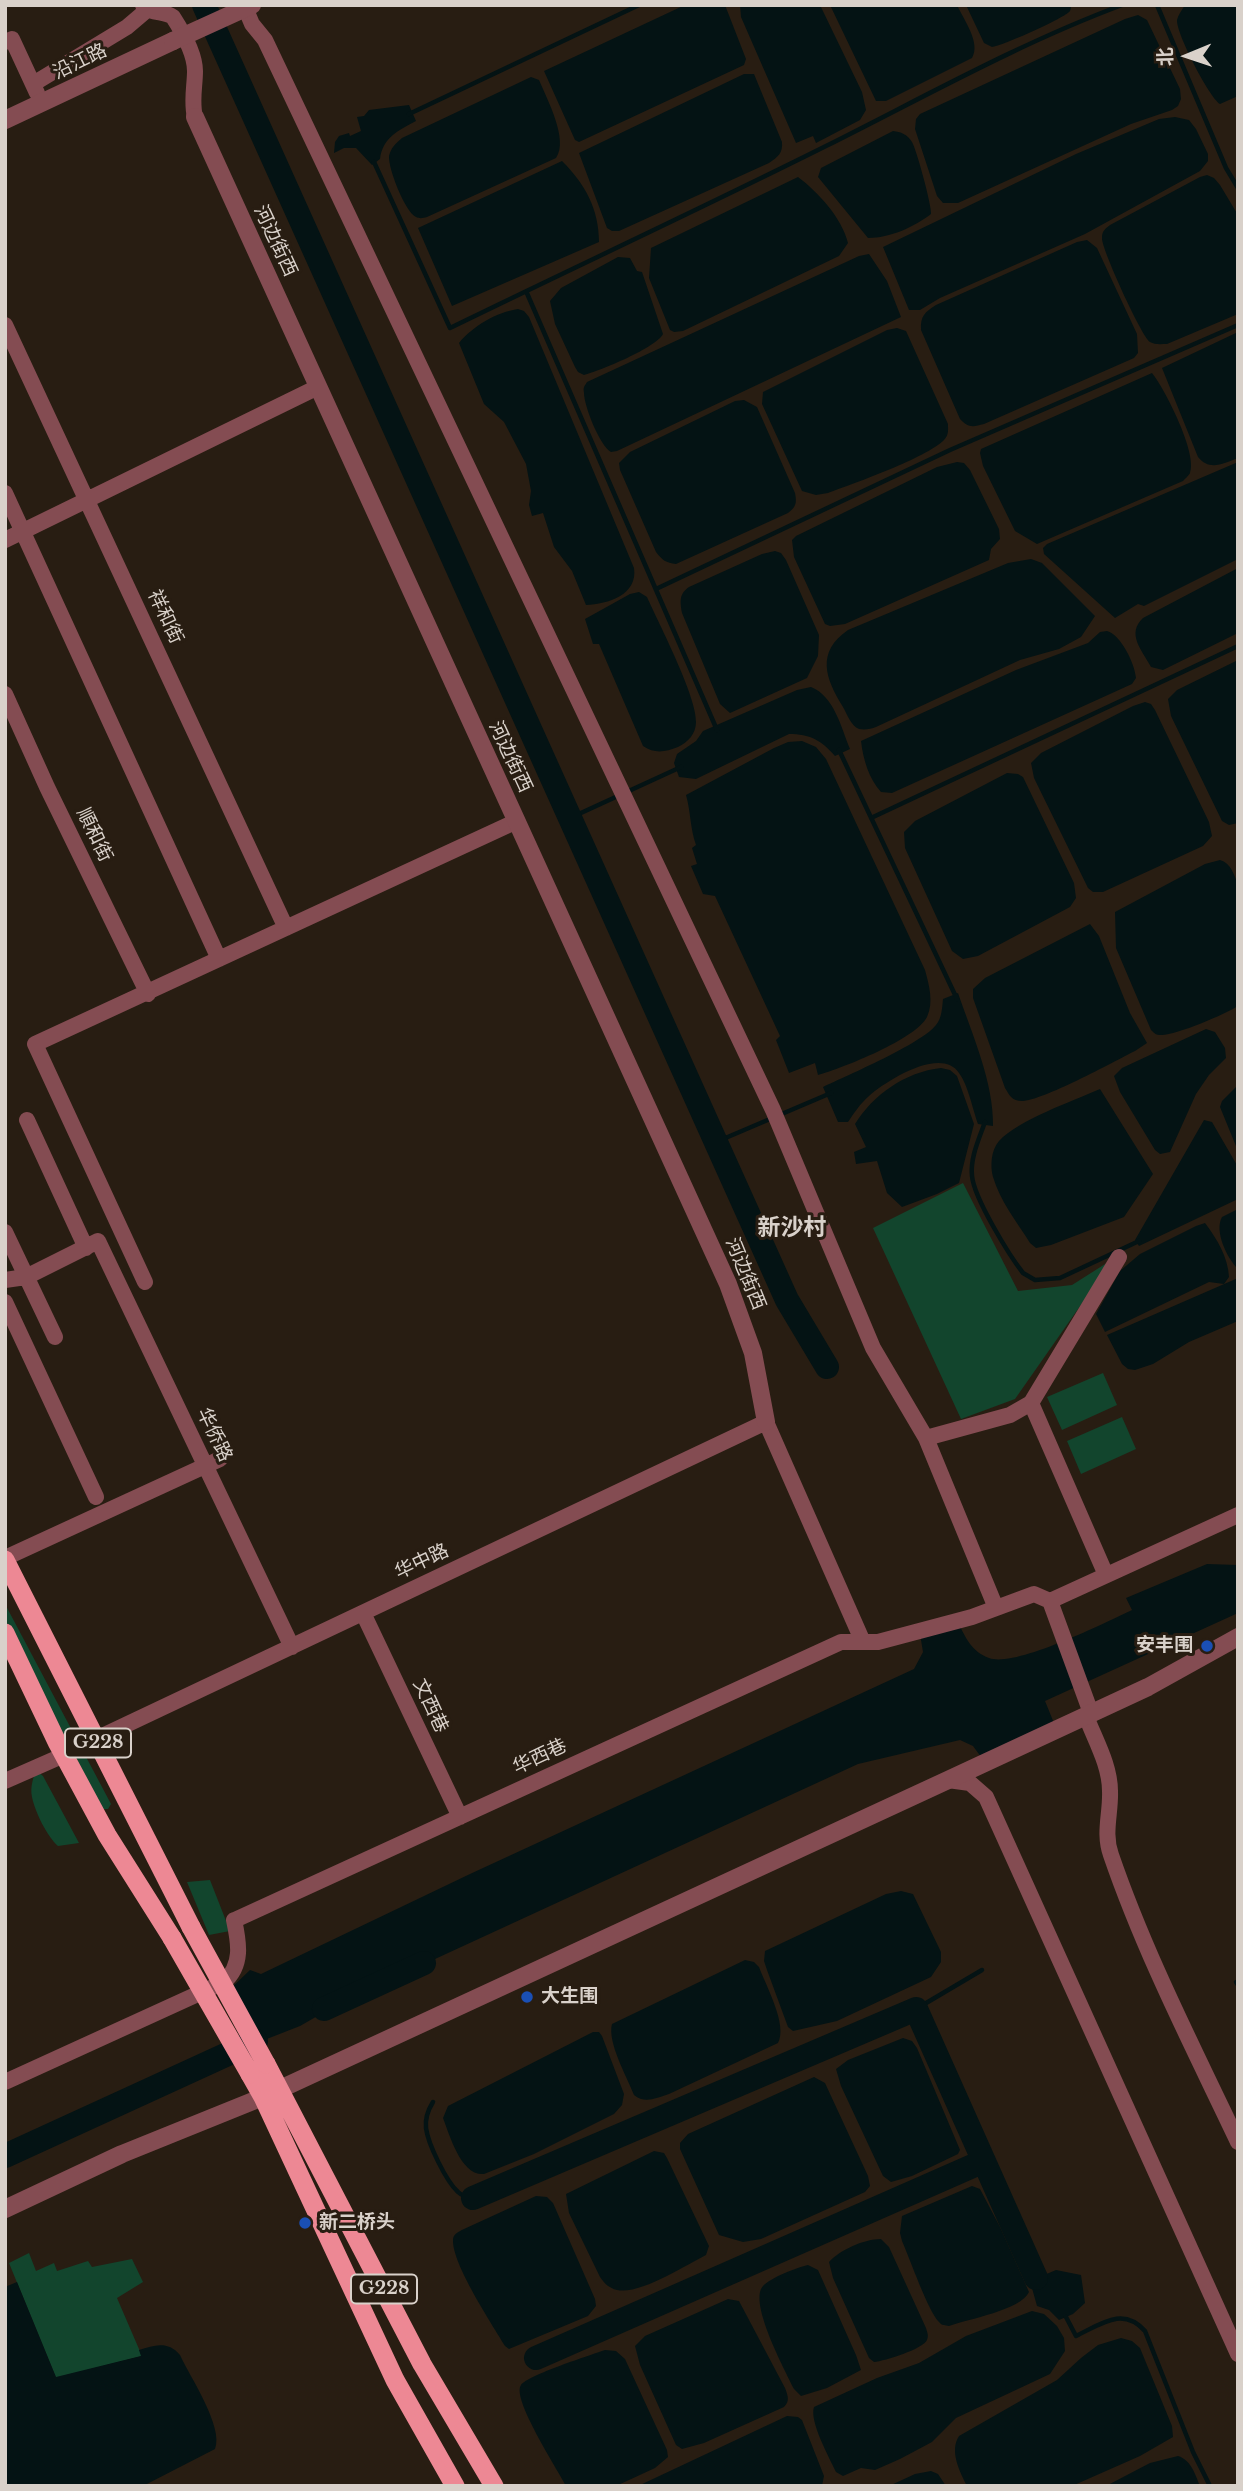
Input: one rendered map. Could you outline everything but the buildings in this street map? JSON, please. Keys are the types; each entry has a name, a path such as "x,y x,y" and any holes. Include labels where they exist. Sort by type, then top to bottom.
{"highway":[{"name":"G228","path":"5,1559 191,1927 258,2069"},
{"name":"G228","path":"5,1633 57,1742 107,1835 258,2069 422,2364 494,2486"},
{"name":"G228","path":"272,2093 395,2380 455,2486"}],"street":[{"path":"244,5 252,24 265,40 776,1117 873,1348 926,1438 996,1608"},
{"name":"沿江路","path":"5,120 252,5"},
{"path":"33,84 127,27 145,7 173,18 192,57 195,71 195,117"},
{"path":"5,42 12,39 42,103"},
{"name":"河边街西","path":"195,117 728,1284 753,1353 766,1422"},
{"name":"祥和街","path":"5,325 286,928"},
{"path":"5,540 318,387"},
{"path":"5,493 219,959"},
{"name":"順和街","path":"5,694 47,787 148,994"},
{"path":"145,1282 36,1044 517,821"},
{"name":"华侨路","path":"27,1120 92,1244 292,1647"},
{"path":"5,1232 55,1337"},
{"path":"5,1280 26,1277 92,1244"},
{"path":"926,1438 1010,1415 1031,1403 1119,1257"},
{"path":"5,1302 96,1497"},
{"path":"1031,1403 1106,1575"},
{"path":"766,1422 863,1643"},
{"name":"华中路","path":"96,1739 766,1422"},
{"path":"5,1559 220,1459"},
{"path":"1238,1515 1050,1601 1108,1772 1111,1791 1107,1831 1109,1851 1146,1947 1238,2141"},
{"name":"华西巷","path":"5,2082 224,1982 232,1975 238,1958 235,1919 841,1642 878,1642 996,1608 1034,1594 1050,1601"},
{"name":"文西巷","path":"363,1613 460,1817"},
{"path":"5,2209 122,2154 272,2093 1089,1715 1148,1687 1238,1637"},
{"path":"5,1781 71,1752"},
{"path":"948,1780 970,1783 986,1797 1238,2354"}],"green space":[{"path":"963,1183 1018,1291 1072,1285 1113,1259 1015,1399 961,1419 873,1228"},
{"path":"1103,1373 1117,1405 1062,1430 1047,1397"},
{"path":"1122,1417 1136,1449 1081,1474 1067,1441"},
{"path":"5,1604 111,1804 108,1809 103,1809 5,1625"},
{"path":"36,1770 43,1776 79,1843 58,1846 46,1830 32,1797"},
{"path":"210,1880 230,1931 209,1935 187,1882"},
{"path":"29,2253 36,2271 54,2263 57,2271 88,2261 92,2267 132,2259 143,2282 117,2298 142,2356 56,2378 9,2263"}],"shaded area":[{"path":"685,5 725,5 746,59 744,65 579,142 575,140 544,71"},
{"path":"740,5 820,5 862,92 866,110 860,120 816,143 813,136 796,143 741,17"},
{"path":"830,5 957,5 973,39 972,58 886,101 876,101"},
{"path":"966,5 1071,6 1066,15 992,47 984,43"},
{"path":"1185,5 1238,5 1238,96 1220,104 1201,78 1178,27 1177,20"},
{"path":"1138,15 1147,20 1180,89 1181,99 1178,106 1131,124 958,203 943,203 937,196 915,129 916,119 920,114"},
{"path":"744,74 754,74 782,142 781,152 777,157 619,231 607,228 579,153"},
{"path":"531,77 539,80 555,119 560,141 556,158 427,217 416,217 402,199 391,170 389,156 395,144 402,138"},
{"path":"409,105 416,121 388,140 380,159 372,165 356,148 344,148 334,153 335,142 339,136 349,133 350,136 361,131 357,117 364,116 369,110"},
{"path":"1175,117 1189,120 1208,154 1208,161 1200,171 1085,234 940,298 920,310 909,310 883,247 1076,154 1159,119"},
{"path":"893,131 904,134 912,142 931,214 901,231 868,238 818,177 821,168"},
{"path":"562,161 589,198 596,219 599,242 452,306 418,228"},
{"path":"1207,175 1220,185 1238,215 1238,314 1167,344 1152,343 1139,325 1123,292 1103,245 1103,234 1110,225"},
{"path":"798,177 821,198 840,224 848,243 839,256 683,331 670,330 649,278 651,248"},
{"path":"1087,240 1097,248 1137,334 1138,353 1134,358 984,424 966,424 960,419 921,330 924,315 936,305 1077,242"},
{"path":"869,254 887,281 901,317 617,451 611,452 602,442 593,425 585,399 584,387 587,382 859,256"},
{"path":"618,257 630,258 637,271 642,272 663,334 640,352 584,375 575,367 555,324 550,301 561,288"},
{"path":"518,309 529,317 634,568 634,577 626,591 603,603 586,605 572,571 554,547 543,513 532,516 526,464 504,422 484,404 459,343 486,321"},
{"path":"897,328 906,331 948,424 947,436 922,454 855,483 816,495 802,491 762,404 763,392 887,330"},
{"path":"1238,332 1238,458 1222,464 1207,464 1198,457 1162,368"},
{"path":"1152,373 1165,393 1185,437 1191,464 1188,476 1183,481 1037,544 1015,531 983,466 981,449"},
{"path":"744,400 757,407 795,493 794,507 788,513 676,564 667,562 656,552 619,463 630,452 735,401"},
{"path":"1238,462 1238,559 1144,606 1138,604 1115,618 1044,554 1043,548 1047,544"},
{"path":"964,463 970,470 999,529 1000,539 991,549 989,560 845,624 825,624 794,557 792,540 937,467"},
{"path":"775,551 781,553 786,560 819,635 818,656 807,678 730,713 720,704 682,613 681,598 689,587 762,554"},
{"path":"1031,559 1042,563 1095,616 1081,637 1059,649 1020,660 876,727 859,729 854,725 828,676 828,656 838,638 848,630 1008,563"},
{"path":"1238,568 1238,633 1163,670 1151,667 1136,636 1138,624 1143,618"},
{"path":"639,592 647,597 684,679 695,711 696,726 691,737 678,747 664,751 643,746 599,644 593,644 585,619 630,594"},
{"path":"1107,631 1117,638 1130,658 1136,678 1132,684 892,793 881,792 873,781 863,755 861,741 1016,670 1088,643 1100,632"},
{"path":"1238,660 1238,823 1229,825 1222,821 1171,716 1168,699 1177,690"},
{"path":"811,687 826,697 840,722 850,749 835,756 815,739 789,734 696,779 679,777 674,763 677,754 696,741 703,731 797,690"},
{"path":"1145,702 1151,704 1155,710 1209,822 1212,836 1203,846 1103,892 1093,892 1088,888 1034,778 1031,763 1041,753"},
{"path":"802,741 816,747 826,759 925,970 930,999 927,1017 909,1034 861,1059 818,1075 815,1063 789,1073 776,1040 780,1036 715,896 703,894 691,866 697,864 692,848 696,845 686,795 774,748 788,742"},
{"path":"1007,773 1023,777 1074,883 1076,898 1070,907 978,956 963,959 952,951 905,848 904,832 915,821"},
{"path":"1220,860 1229,867 1238,884 1238,1006 1188,1028 1157,1034 1151,1030 1116,948 1115,912 1205,864"},
{"path":"1090,924 1099,936 1130,1013 1147,1043 1095,1072 1045,1095 1016,1100 1005,1088 973,998 973,989 985,978"},
{"path":"958,993 986,1076 993,1126 978,1124 968,1091 959,1073 951,1066 940,1063 927,1064 900,1075 869,1096 848,1122 838,1122 823,1087 883,1059 928,1033 939,1019 943,999"},
{"path":"1206,1029 1215,1032 1225,1048 1226,1058 1209,1075 1196,1094 1170,1152 1160,1154 1120,1092 1114,1076 1122,1068"},
{"path":"941,1068 950,1070 957,1076 974,1124 959,1183 902,1207 887,1193 877,1161 856,1164 854,1152 866,1147 855,1124 862,1113 891,1087 915,1074"},
{"path":"1238,1085 1238,1151 1220,1107 1222,1101"},
{"path":"1100,1089 1153,1174 1124,1217 1051,1245 1036,1248 1014,1219 996,1186 992,1168 994,1149 999,1141 1019,1126"},
{"path":"1204,1120 1212,1122 1238,1167 1238,1199 1139,1246 1135,1240"},
{"path":"1238,1209 1238,1269 1226,1251 1220,1223 1222,1217"},
{"path":"1205,1223 1227,1262 1229,1277 1224,1284 1209,1282 1105,1332 1096,1314 1120,1271 1140,1254"},
{"path":"1238,1278 1238,1321 1189,1342 1153,1364 1135,1370 1122,1364 1107,1335"},
{"path":"1207,1564 1238,1565 1238,1613 1045,1701 1056,1728 984,1761 973,1746 960,1740 858,1764 396,1977 387,1976 300,2026 254,2044 225,1994 250,1970 261,1974 470,1874 914,1669 923,1652 920,1634 958,1622 970,1643 983,1655 1001,1659 1018,1657 1060,1643 1132,1610 1126,1598"},
{"path":"901,1891 913,1894 941,1952 941,1962 931,1977 837,2021 793,2031 788,2027 764,1961 765,1951 886,1894"},
{"path":"745,1960 754,1962 759,1967 771,1995 780,2026 778,2043 669,2094 646,2100 634,2095 615,2050 612,2024"},
{"path":"593,2032 599,2032 602,2036 624,2094 622,2105 614,2114 534,2154 484,2174 469,2169 458,2154 443,2118 448,2106"},
{"path":"903,2038 912,2041 917,2048 960,2150 958,2154 912,2176 891,2182 883,2176 841,2086 836,2069 848,2060"},
{"path":"814,2077 825,2083 868,2176 870,2186 865,2192 761,2239 743,2242 719,2235 680,2149 680,2143 688,2134"},
{"path":"654,2151 664,2153 667,2158 709,2246 706,2255 663,2278 638,2288 617,2290 607,2285 600,2277 569,2213 566,2194"},
{"path":"972,2186 980,2189 1029,2292 1016,2304 1005,2309 949,2326 939,2322 919,2284 900,2233 902,2216"},
{"path":"536,2196 547,2197 553,2203 596,2306 588,2316 509,2349 466,2278 454,2251 453,2238 456,2233"},
{"path":"881,2239 889,2247 928,2337 911,2351 874,2362 869,2358 833,2278 829,2262 853,2246"},
{"path":"808,2265 818,2270 861,2370 827,2388 801,2396 794,2389 776,2352 764,2321 760,2294 763,2286 772,2280"},
{"path":"1056,2270 1081,2275 1085,2303 1073,2314 1059,2320 1049,2310 1037,2306 1030,2281"},
{"path":"17,2282 56,2377 141,2356 139,2350 161,2345 180,2355 211,2415 215,2428 215,2449 143,2486 5,2486 5,2287"},
{"path":"728,2299 739,2301 785,2388 787,2403 784,2407 704,2443 682,2449 676,2445 640,2365 635,2346 645,2336"},
{"path":"1032,2311 1044,2314 1057,2326 1064,2338 1065,2351 1050,2374 956,2418 932,2442 900,2459 875,2470 861,2468 843,2476 836,2472 817,2430 814,2407 877,2378 919,2363 966,2336"},
{"path":"1121,2338 1132,2341 1140,2348 1172,2426 1173,2437 1140,2456 1072,2486 967,2486 955,2455 959,2436 1057,2380 1098,2345"},
{"path":"605,2350 616,2351 625,2359 668,2457 655,2468 616,2486 566,2486 529,2418 520,2392 521,2385 547,2371"},
{"path":"787,2416 802,2420 824,2476 822,2486 638,2486"},
{"path":"1178,2456 1189,2464 1200,2486 1106,2486 1150,2463"},
{"path":"931,2471 938,2474 946,2486 889,2486 915,2474"}],"waterway":[{"path":"204,5 787,1300 827,1367"},
{"path":"409,114 639,5"},
{"path":"374,162 450,328 779,169 1009,53 1122,5"},
{"path":"1157,5 1226,168 1238,188"},
{"path":"526,291 717,730"},
{"path":"656,589 950,450 1238,325"},
{"path":"871,818 1238,646"},
{"path":"839,750 957,999"},
{"path":"570,818 681,767"},
{"path":"716,1142 831,1093"},
{"path":"985,1122 972,1162 974,1186 993,1226 1023,1273 1035,1280 1060,1278 1139,1241"},
{"path":"324,2009 424,1963"},
{"path":"916,2009 982,1970"},
{"path":"473,2198 916,2009 1036,2278"},
{"path":"5,2156 256,2041"},
{"path":"433,2102 426,2125 434,2152 453,2187 461,2194 473,2198"},
{"path":"536,2358 984,2161"},
{"path":"1066,2317 1076,2336 1120,2318 1137,2324 1145,2331 1193,2452 1210,2486"}],"place":[{"name":"安丰围","path":"1207,1646"},
{"name":"大生围","path":"527,1997"},
{"name":"新二桥头","path":"305,2223"}],"district":[{"name":"新沙村","path":"792,1229"}]}
